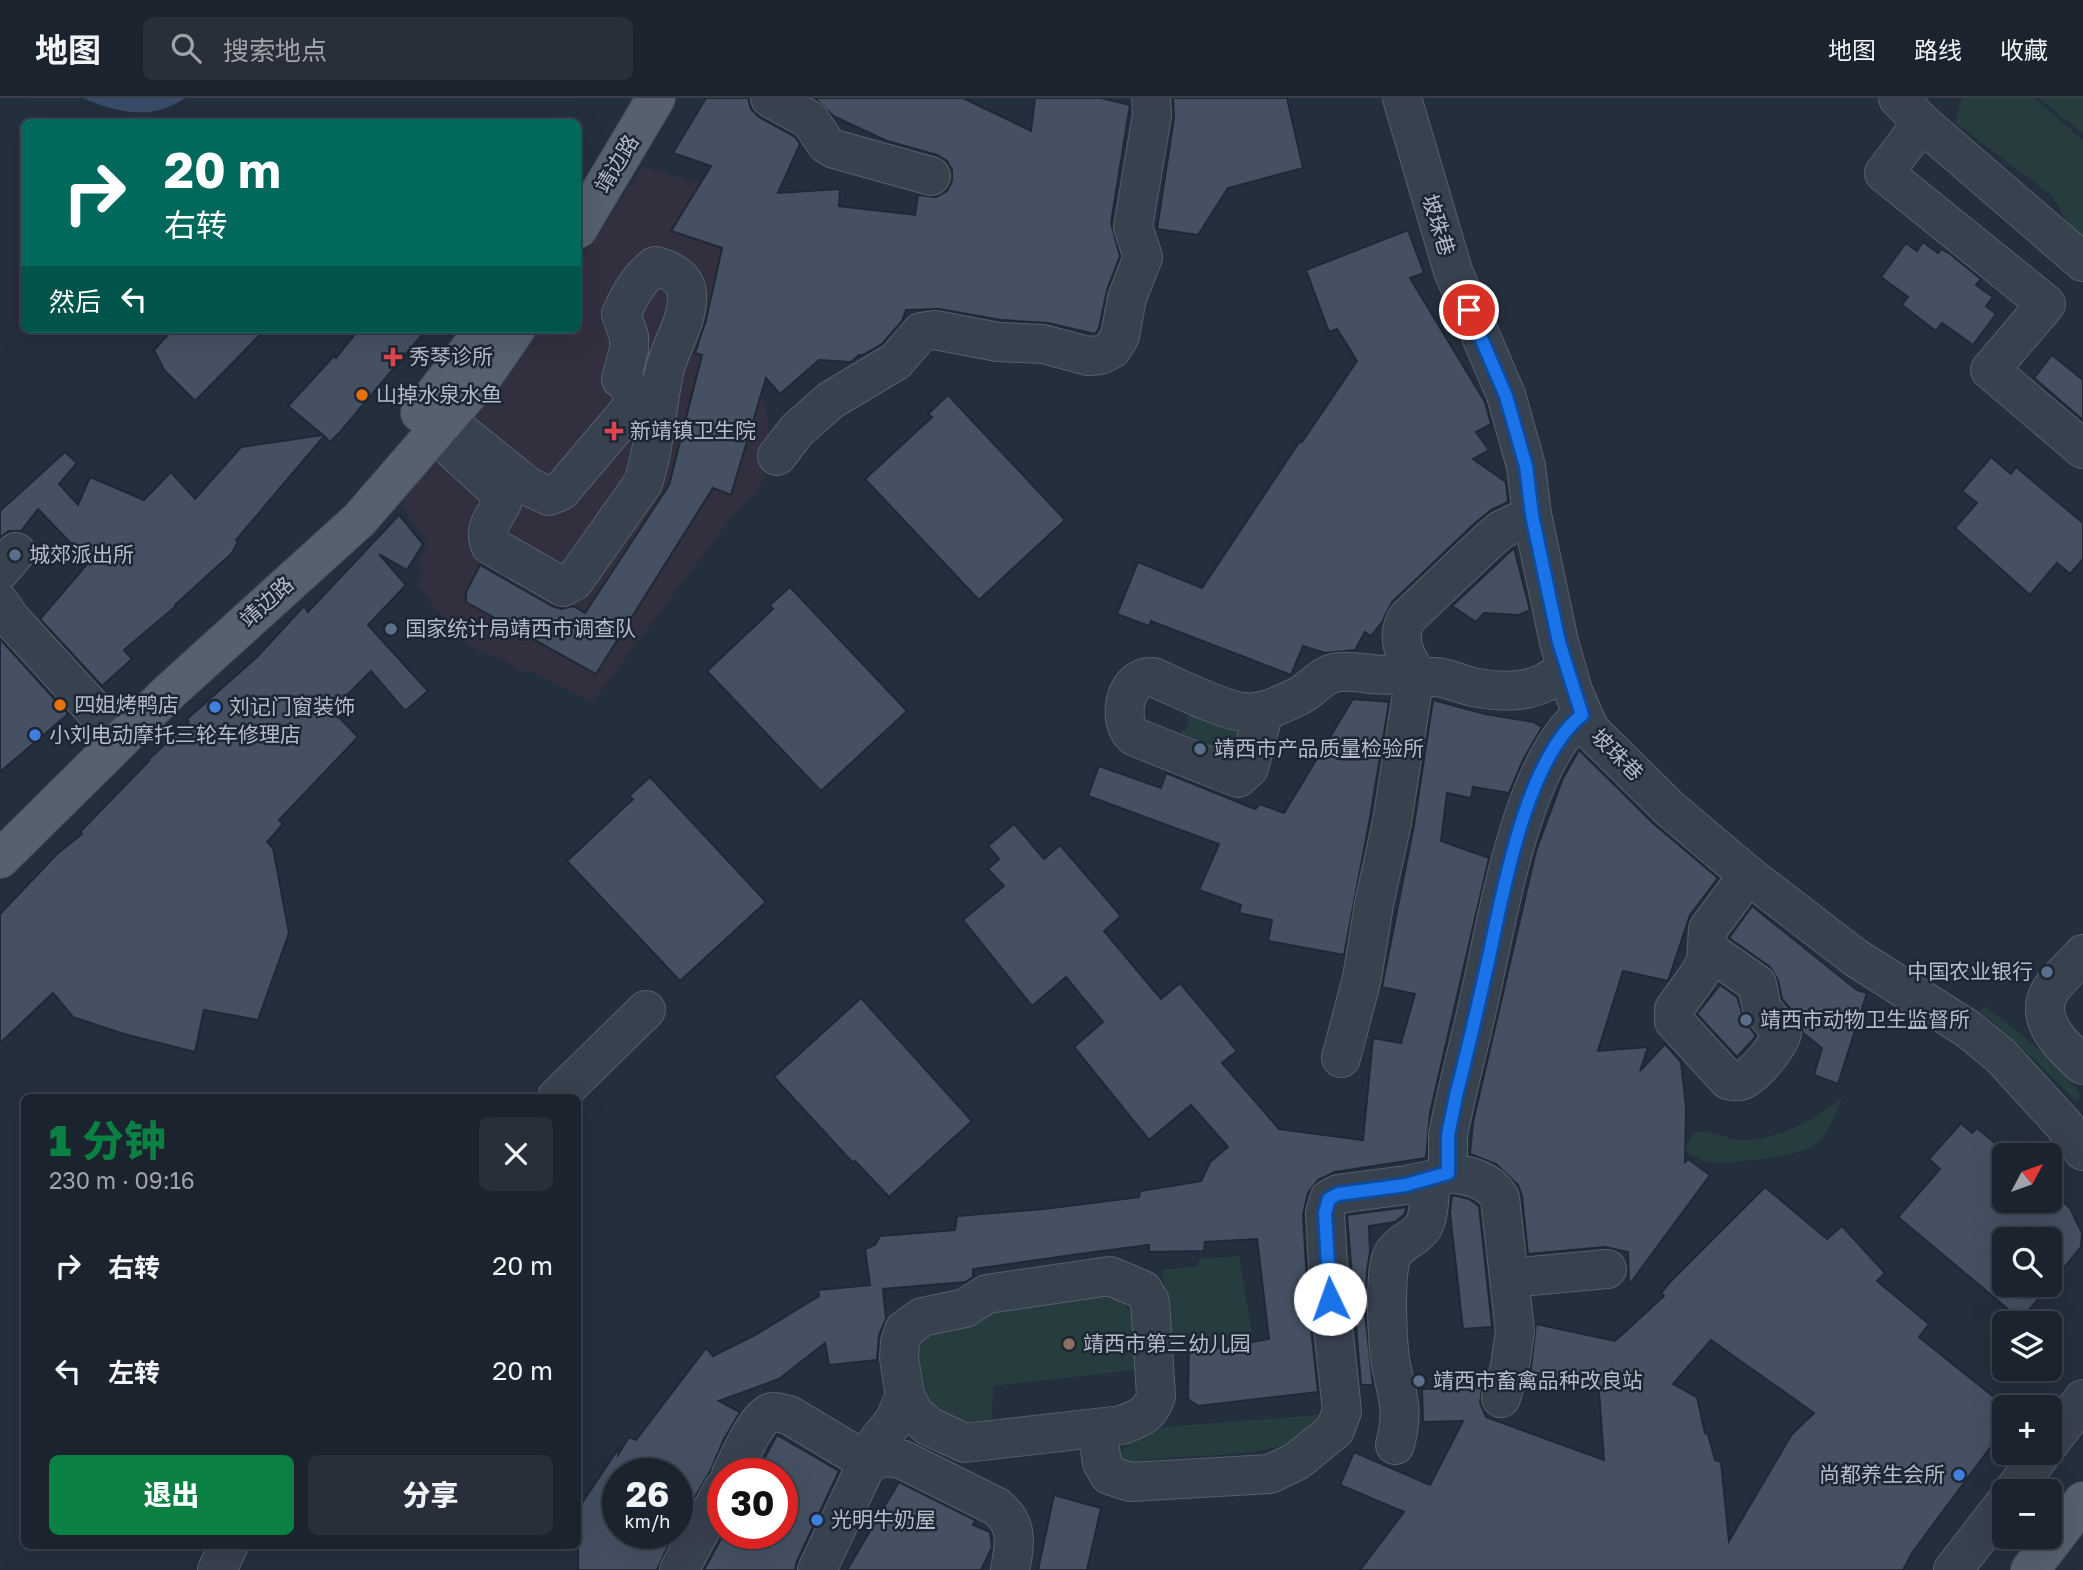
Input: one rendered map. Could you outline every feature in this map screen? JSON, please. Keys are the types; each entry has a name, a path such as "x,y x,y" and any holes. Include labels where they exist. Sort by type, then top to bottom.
{"main road":[{"name":"靖边路","path":"581,181 606,142 628,98"},
{"name":"靖边路","path":"581,224 656,98"},
{"name":"靖边路","path":"0,829 342,504 423,410 482,333"},
{"name":"靖边路","path":"0,859 177,684 359,520 483,377 513,333"},
{"path":"2030,1570 2083,1501"}],"street":[{"path":"770,98 810,120 826,144 834,149 931,176"},
{"path":"777,456 797,430 831,400 896,360 920,331 934,330 998,342 1042,344 1088,356 1101,355 1112,349 1120,336 1127,298 1143,257 1133,227 1152,115 1151,98"},
{"name":"坡珠巷","path":"1402,98 1432,208 1453,271 1506,396 1526,466 1532,515 1566,669 1582,715 1604,746 1669,808 1748,875 1856,958 1959,1023 2001,1056 2064,1125 2083,1151"},
{"path":"2083,262 1910,111 1884,173 2046,304 1990,370 2083,449"},
{"path":"655,265 668,269 682,279 687,294 685,315 664,372 649,467 643,483 574,581 563,587 490,545 486,536 488,525 502,503 501,494 441,427 529,487 549,496 561,491 634,406 633,394 621,379 629,350 629,336 621,314 632,292 642,276 655,265"},
{"path":"1341,1058 1355,1009 1392,822 1409,703 1416,674 1401,641 1400,630 1407,618 1488,541 1501,530 1532,515"},
{"path":"0,603 10,618 108,725"},
{"path":"1264,711 1302,695 1332,674 1416,674 1447,678 1498,691 1519,690 1543,684 1566,669"},
{"path":"1395,1445 1401,1420 1399,1394 1391,1364 1388,1315 1390,1260 1403,1241 1415,1235 1425,1223 1439,1177 1516,838 1550,753 1566,727 1582,715"},
{"path":"1708,950 1708,929 1748,875"},
{"path":"2083,954 2049,992 2046,1008 2050,1029 2065,1049 2083,1065"},
{"path":"560,1094 646,1010"},
{"path":"1097,1428 1102,1463 1109,1475 1130,1482 1270,1474 1297,1461 1335,1430 1342,1410 1330,1299 1325,1213 1329,1199 1338,1194 1439,1177 1468,1175 1494,1187 1500,1198 1504,1250 1516,1331 1501,1398"},
{"path":"1510,1278 1607,1269"},
{"path":"1110,1276 1143,1290 1150,1302 1156,1396 1152,1410 1140,1419 1122,1425 1097,1428 965,1443 928,1426 915,1413 905,1396 900,1342 904,1330 922,1317 965,1308 987,1294 1110,1276"},
{"path":"817,1570 881,1436 894,1421 905,1396"},
{"path":"2062,1427 2083,1399"},
{"path":"739,1458 757,1425 774,1411 789,1415 871,1457 901,1459 997,1507 1006,1515 1016,1538 1010,1570"},
{"path":"2022,1479 2033,1465"},
{"path":"679,1570 707,1518"},
{"path":"1953,1570 1992,1520"},
{"path":"217,1570 227,1549"}],"shaded area":[{"name":"新靖镇卫生院","path":"643,167 776,205 757,365 768,421 770,466 753,497 735,513 592,702 531,671 519,671 505,661 471,647 461,639 416,584 424,571 417,562 428,544 398,502 530,333 581,333 581,259"}],"green space":[{"path":"1962,98 2034,98 2083,140 2083,246 2050,194 1955,123"},
{"path":"2039,98 2083,98 2083,134"},
{"path":"1187,713 1243,721 1244,765 1178,736 1189,724"},
{"path":"1985,1006 2037,1047 2062,1072 2080,1096 2076,1101 1980,1011"},
{"path":"1842,1097 1827,1131 1811,1147 1792,1154 1718,1163 1697,1158 1682,1145 1690,1141 1693,1133 1699,1132 1741,1140 1768,1137 1808,1121"},
{"path":"1239,1256 1252,1333 1205,1342 1192,1334 1183,1334 1178,1338 1176,1347 1169,1349 1162,1270 1197,1266 1200,1259"},
{"path":"1112,1294 1129,1309 1134,1318 1144,1369 993,1386 992,1418 980,1430 924,1409 913,1334 990,1312"},
{"path":"1331,1414 1298,1439 1266,1449 1162,1459 1121,1467 1115,1458 1134,1439 1164,1427"}],"water":[{"path":"83,98 185,98 160,110 135,112 109,108"}],"building":[{"path":"706,98 748,98 751,109 759,117 795,137 800,144 778,193 840,189 839,206 915,215 918,195 936,197 947,191 952,181 952,170 947,161 937,155 887,141 833,116 815,98 963,98 1031,131 1035,98 1101,98 1130,105 1111,223 1120,256 1095,334 1048,323 1001,320 939,309 906,310 902,321 882,344 851,362 819,360 780,394 766,378 731,495 713,488 596,674 466,602 466,592 480,565 552,606 562,609 573,606 585,613 669,485 702,355 695,353 706,320 722,248 671,231 711,166 673,153"},
{"path":"1173,98 1287,98 1303,168 1228,188 1198,235 1157,229 1174,118"},
{"path":"1408,230 1424,273 1410,278 1485,402 1491,424 1476,432 1489,450 1473,459 1506,482 1508,502 1491,510 1474,524 1392,602 1382,622 1371,636 1365,632 1355,650 1325,653 1303,646 1291,675 1151,621 1149,626 1117,614 1138,562 1202,588 1357,361 1337,329 1329,332 1306,270"},
{"path":"1923,242 1938,253 1941,249 1950,254 1981,279 1976,285 1993,297 1986,306 1996,314 1973,345 1942,323 1936,331 1902,305 1908,297 1881,277 1906,243 1917,251"},
{"path":"169,333 262,333 195,401 164,370 154,350"},
{"path":"356,333 424,333 341,431 330,442 324,436 236,540 238,542 232,553 124,650 132,659 102,686 40,619 89,562 38,509 21,531 9,531 0,537 0,511 65,452 77,463 59,484 78,505 90,477 144,500 171,472 195,499 241,447 323,435 288,406 334,356 336,358"},
{"path":"2052,355 2083,380 2083,420 2034,378"},
{"path":"948,395 1065,520 979,600 865,479 932,417 928,414"},
{"path":"1991,457 2011,474 2016,467 2083,523 2083,559 2070,574 2057,563 2030,595 1955,528 1977,503 1962,491"},
{"path":"399,515 423,544 407,570 379,554 406,585 368,625 428,691 405,711 371,671 332,710 358,737 279,820 283,824 267,842 273,848 289,933 258,1020 204,1010 195,1052 124,1034 73,1017 53,993 0,1043 0,914 57,854 82,834 80,832 148,760 189,722 187,719 257,657 304,606 308,612"},
{"path":"1514,548 1530,610 1519,615 1484,613 1476,622 1452,606"},
{"path":"790,587 907,711 821,791 707,671 773,609 770,605"},
{"path":"0,639 68,714 0,772"},
{"path":"1353,699 1389,702 1344,955 1268,941 1272,920 1239,913 1241,905 1199,890 1219,844 1088,796 1099,766 1161,788 1166,773 1255,809 1260,804 1284,813"},
{"path":"1433,700 1485,714 1533,722 1542,727 1523,760 1509,793 1473,787 1471,798 1447,793 1441,841 1489,858 1430,1113 1426,1158 1335,1172 1318,1180 1308,1193 1303,1214 1308,1300 1318,1392 1198,1406 1188,1399 1189,1341 1207,1350 1269,1339 1257,1239 1205,1242 1204,1251 1149,1252 1149,1245 973,1269 973,1277 965,1282 883,1289 886,1319 879,1335 877,1360 829,1365 825,1343 779,1379 719,1401 740,1412 716,1458 707,1458 707,1477 693,1500 693,1458 612,1458 618,1449 618,1455 629,1437 636,1440 706,1348 713,1356 755,1335 819,1296 818,1290 870,1285 865,1249 875,1245 880,1236 955,1230 957,1216 1139,1197 1140,1191 1201,1181 1210,1162 1228,1147 1191,1105 1149,1140 1074,1047 1103,1022 1066,977 1032,1006 963,920 1004,886 988,869 999,859 988,846 1014,824 1044,859 1060,845 1121,916 1104,931 1161,999 1180,983 1237,1051 1222,1063 1279,1129 1363,1140 1373,1038 1401,1043 1415,994 1382,987 1414,825"},
{"path":"1579,750 1654,824 1718,878 1690,915 1668,981 1623,971 1598,1051 1648,1047 1640,1071 1665,1044 1681,1062 1686,1107 1685,1162 1688,1159 1710,1175 1629,1285 1628,1252 1605,1247 1528,1254 1522,1196 1518,1185 1496,1164 1470,1154 1473,1122 1536,851 1563,778"},
{"path":"650,777 766,902 680,981 567,861 633,799 629,796"},
{"path":"1752,906 1857,990 1867,993 1838,1084 1814,1075 1822,1048 1803,1033 1799,1019 1782,999 1778,980 1770,967 1729,938"},
{"path":"1720,985 1737,997 1745,1022 1756,1036 1737,1057 1697,1014"},
{"path":"861,998 972,1121 889,1197 855,1161 853,1163 774,1077"},
{"path":"1961,1123 1972,1133 1977,1128 1995,1143 1992,1143 1992,1213 2062,1213 2062,1202 2070,1208 2082,1233 2081,1247 2062,1270 2062,1227 1992,1227 1992,1296 1898,1217 1940,1169 1929,1159"},
{"path":"1765,1187 1827,1239 1842,1226 1885,1273 1877,1281 1929,1324 1919,1337 1992,1395 1992,1445 1912,1553 1903,1570 1360,1570 1404,1512 1340,1485 1354,1452 1430,1485 1463,1421 1423,1422 1422,1389 1459,1388 1459,1382 1483,1383 1480,1403 1486,1417 1604,1460 1599,1392 1530,1376 1536,1324 1615,1341 1664,1296 1661,1293","holes":["1711,1340 1814,1413 1792,1434 1729,1541 1721,1462 1715,1460 1708,1434 1705,1433 1697,1397 1673,1384"]},
{"path":"1452,1195 1469,1199 1479,1206 1492,1327 1463,1329 1450,1213"},
{"path":"1407,1207 1404,1215 1395,1222 1369,1226 1370,1252 1365,1314 1373,1385 1361,1385 1347,1215"},
{"path":"1994,1297 2040,1297 2028,1311 2010,1311"},
{"path":"777,1435 839,1471 795,1570 704,1570 715,1549 798,1549 798,1458 765,1458"},
{"path":"602,1473 602,1549 667,1549 657,1570 578,1570 581,1504"},
{"path":"899,1482 975,1520 973,1525 990,1532 992,1547 981,1570 847,1570"},
{"path":"1054,1495 1101,1508 1087,1570 1038,1570"}],"place":[{"name":"秀琴诊所","path":"393,357"},
{"name":"山掉水泉水鱼","path":"362,395"},
{"name":"新靖镇卫生院","path":"614,431"},
{"name":"城郊派出所","path":"15,555"},
{"name":"国家统计局靖西市调查队","path":"391,629"},
{"name":"四姐烤鸭店","path":"60,705"},
{"name":"刘记门窗装饰","path":"215,707"},
{"name":"小刘电动摩托三轮车修理店","path":"35,735"},
{"name":"靖西市产品质量检验所","path":"1200,749"},
{"name":"中国农业银行","path":"2047,972"},
{"name":"靖西市动物卫生监督所","path":"1746,1020"},
{"name":"靖西市第三幼儿园","path":"1069,1344"},
{"name":"靖西市畜禽品种改良站","path":"1419,1381"},
{"name":"尚都养生会所","path":"1959,1475"},
{"name":"光明牛奶屋","path":"817,1520"}],"route":[{"path":"1330,1299 1325,1213 1329,1199 1338,1194 1431,1180 1448,1173 1448,1135 1516,838 1550,753 1566,727 1582,715 1559,642 1532,515 1526,466 1506,396 1469,310"}]}
